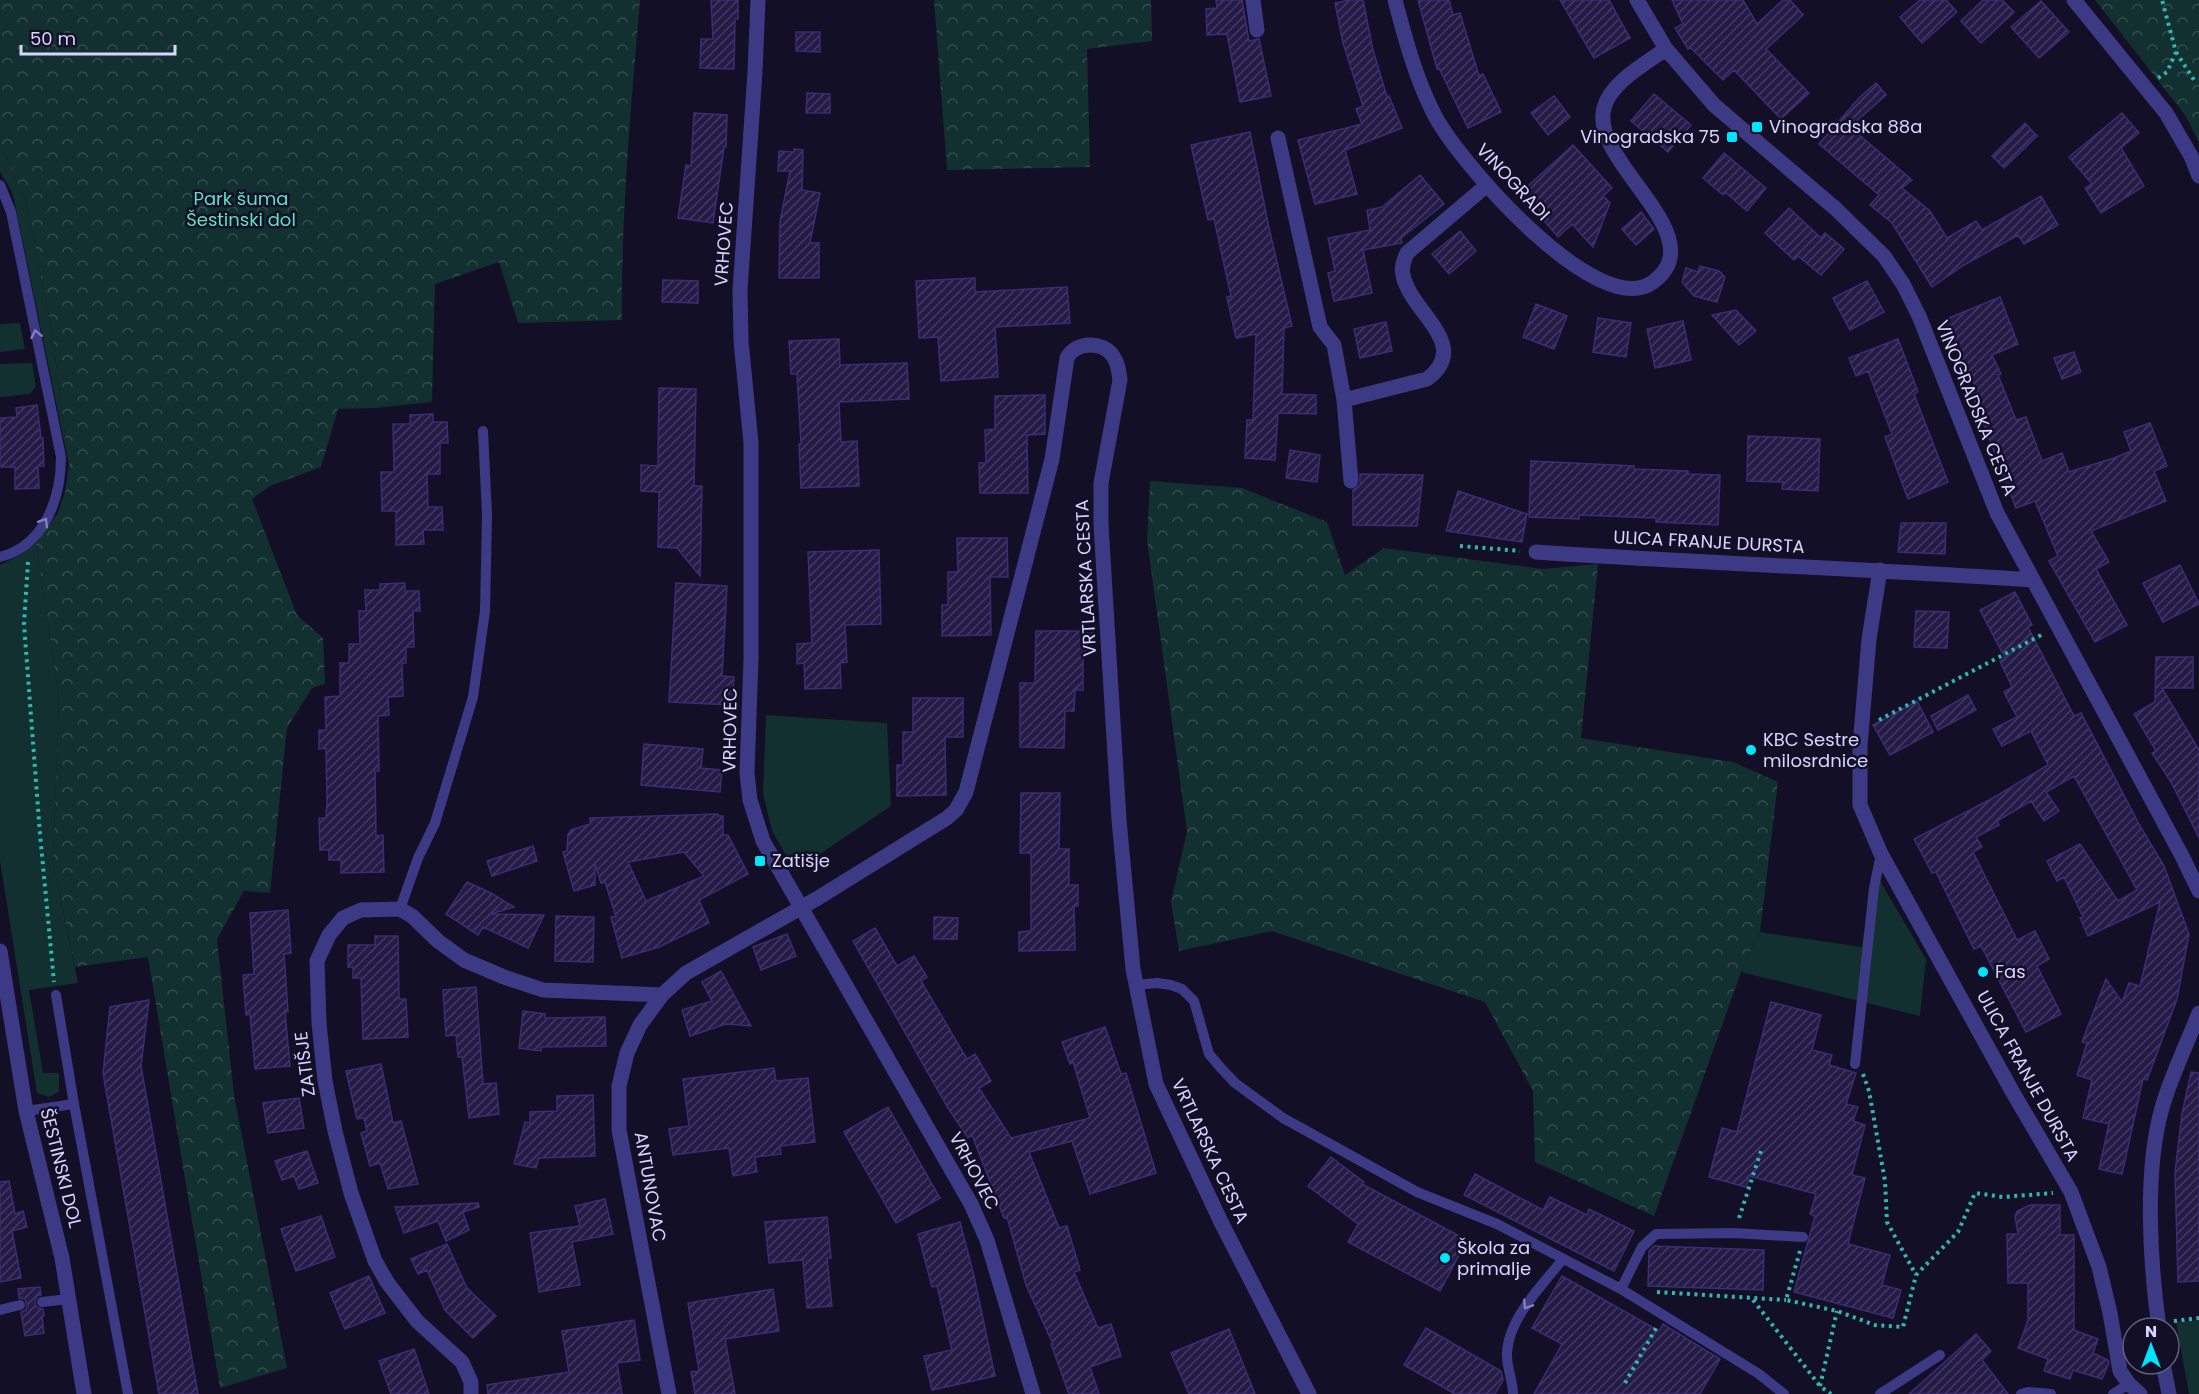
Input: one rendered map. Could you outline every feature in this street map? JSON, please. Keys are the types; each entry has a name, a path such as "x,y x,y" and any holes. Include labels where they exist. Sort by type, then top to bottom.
{"street":[{"name":"VRHOVEC","path":"758,0 740,290 741,341 751,443 751,659 747,774 750,800 763,841 971,1204 987,1240 1033,1394"},
{"path":"1253,0 1257,30"},
{"name":"VINOGRADI","path":"1395,0 1408,52 1433,113 1461,155 1532,233 1604,283 1622,289 1640,289 1653,282 1668,266 1672,254 1671,242 1663,225 1607,139 1602,122 1604,106 1614,91 1631,74 1666,50"},
{"name":"VINOGRADSKA CESTA","path":"1637,0 1666,50 1714,105 1836,209 1884,256 1897,275 1919,316 1997,513 2199,891"},
{"path":"2074,0 2166,113 2191,156 2199,176"},
{"path":"1278,138 1320,327 1334,345 1344,400 1351,481"},
{"path":"1344,400 1427,379 1437,371 1445,351 1441,338 1408,290 1402,275 1402,264 1407,253 1487,185"},
{"name":"VRTLARSKA CESTA","path":"802,908 946,818 956,810 966,792 1052,459 1067,358 1070,351 1077,347 1087,345 1107,350 1114,357 1120,380 1101,483 1101,525 1119,820 1135,985 1156,1084 1221,1222 1309,1394"},
{"name":"ULICA FRANJE DURSTA","path":"1536,552 2033,580"},
{"name":"ULICA FRANJE DURSTA","path":"1880,570 1869,639 1861,730 1860,805 1881,854 2012,1091 2071,1192 2099,1267 2120,1371 2134,1389"},
{"path":"400,909 412,916 438,941 464,960 543,990 662,994 686,973 802,908"},
{"name":"ZATIŠJE","path":"400,909 361,910 343,918 328,935 317,961 319,1023 325,1081 334,1131 351,1193 375,1261 387,1282 417,1321 462,1362 471,1382 471,1394"},
{"name":"ŠESTINSKI DOL","path":"0,951 26,1111 53,1215 84,1394"},
{"name":"ANTUNOVAC","path":"662,994 640,1025 627,1053 618,1107 624,1158 669,1394"},
{"path":"2163,1316 2153,1265 2153,1149 2162,1106 2199,1013"},
{"path":"2165,1376 2169,1394"}],"lane":[{"path":"0,185 11,212 61,457 60,488 44,524 27,543 13,554 0,557"},
{"path":"400,909 418,858 435,824 473,697 485,611 487,516 483,431"},
{"path":"1855,1064 1873,900 1881,854"},
{"path":"1135,985 1157,983 1182,989 1194,1001 1209,1054 1235,1083 1283,1118 1417,1192 1497,1224 1621,1289 1759,1374 1784,1394"},
{"path":"56,994 128,1394"},
{"path":"26,1111 74,1104"},
{"path":"1621,1289 1642,1247 1656,1234 1734,1233 1803,1238"},
{"path":"1513,1394 1513,1382 1506,1356 1508,1338 1527,1303 1563,1259"},
{"path":"42,1302 69,1299"},
{"path":"0,1310 20,1305"},
{"path":"1880,1394 1940,1355"},
{"path":"2113,1394 2134,1389"},
{"path":"2021,1394 2028,1392 2051,1394"}],"path":[{"path":"2162,0 2176,52 2194,80"},
{"path":"2144,86 2167,72 2176,52"},
{"path":"27,543 28,571 24,624 40,834 56,994"},
{"path":"1460,546 1536,552"},
{"path":"1861,730 2059,626"},
{"path":"1855,1064 1864,1075 1869,1091 1885,1181 1887,1222 1916,1275"},
{"path":"1734,1233 1762,1148"},
{"path":"1654,1292 1753,1300 1786,1300 1837,1311 1875,1325 1903,1328 1916,1275 1958,1232 1975,1193 2004,1197 2071,1192"},
{"path":"1786,1300 1803,1238"},
{"path":"1753,1300 1821,1386 1831,1394"},
{"path":"1821,1386 1837,1311"},
{"path":"1625,1383 1663,1316"},
{"path":"2181,1321 2199,1318"}],"green space":[{"name":"Park šuma Šestinski dol","path":"0,0 640,0 625,200 622,320 518,323 499,262 435,284 432,402 338,409 321,467 270,486 252,499 297,615 323,638 325,684 312,688 287,728 270,893 244,891 217,939 234,1095 287,1368 220,1388 148,957 75,967 53,863 59,699 36,543 58,513 65,492 69,465 52,331 26,201 0,144"},
{"path":"934,0 1151,0 1152,41 1087,49 1090,167 947,170"},
{"path":"2095,0 2199,0 2199,142 2185,115"},
{"path":"0,144 26,201 52,331 69,465 15,204 12,192 0,172"},
{"path":"20,323 25,349 0,352 0,324"},
{"path":"32,363 36,386 30,394 0,397 0,364"},
{"path":"1150,481 1242,488 1327,522 1345,575 1384,548 1543,569 1598,564 1581,738 1733,762 1778,782 1760,932 1741,972 1654,1216 1535,1162 1533,1091 1485,1002 1272,931 1179,951 1171,902 1187,831 1147,540"},
{"path":"36,543 59,699 53,863 78,983 29,990 43,1073 59,1073 59,1092 49,1097 37,1093 0,861 0,565 20,555"},
{"path":"766,715 887,723 891,806 795,871 772,831 763,793"},
{"path":"1873,869 1926,959 1920,1016 1741,972 1760,932 1862,947"},
{"path":"2199,1320 2199,1394 2189,1394 2181,1350 2181,1322"}],"building":[{"path":"711,0 738,0 738,19 735,19 734,69 700,68 701,39 713,39"},
{"path":"1216,0 1242,0 1249,41 1259,39 1271,96 1240,102 1227,34 1207,35 1206,9 1217,8"},
{"path":"1363,0 1373,50 1387,97 1389,96 1402,128 1345,150 1357,194 1315,204 1298,140 1362,124 1356,109 1363,106 1343,43 1335,3"},
{"path":"1418,0 1449,0 1453,15 1460,13 1479,76 1483,74 1501,112 1468,128 1439,68 1437,69"},
{"path":"1560,0 1609,0 1630,38 1594,58"},
{"path":"1672,0 1743,0 1757,24 1783,0 1790,0 1803,15 1766,49 1809,93 1781,119 1734,70 1723,80 1691,48 1688,49 1675,28 1683,24"},
{"path":"1920,0 1946,0 1957,12 1922,43 1900,17"},
{"path":"1983,0 2002,0 2014,12 1981,43 1961,21"},
{"path":"2041,1 2069,32 2039,58 2011,27"},
{"path":"796,32 820,32 820,52 796,51"},
{"path":"1876,83 1886,95 1850,127 1912,180 1902,188 1930,211 1947,238 1976,221 1982,230 2041,196 2058,225 2024,244 2018,235 1964,265 1932,287 1892,223 1870,205 1879,195 1819,144 1859,98"},
{"path":"807,93 830,94 830,113 806,113"},
{"path":"1654,94 1691,125 1668,152 1631,121"},
{"path":"1554,96 1570,117 1548,135 1531,113"},
{"path":"694,113 727,115 726,147 724,147 713,223 678,218 686,165 691,166"},
{"path":"2122,113 2139,133 2121,148 2144,186 2101,213 2085,188 2092,184 2069,157"},
{"path":"2025,123 2037,136 2004,168 1992,156"},
{"path":"1250,132 1292,326 1284,328 1282,394 1316,395 1316,414 1278,413 1275,460 1245,458 1247,420 1253,420 1256,334 1236,338 1227,297 1231,296 1214,219 1208,220 1191,145"},
{"path":"1573,145 1612,188 1603,196 1610,203 1593,247 1572,224 1558,237 1545,222 1548,219 1534,204 1531,207 1519,194"},
{"path":"794,149 803,150 802,190 820,193 810,243 819,243 819,278 779,278 780,221 790,171 778,171 779,151 794,152"},
{"path":"1724,153 1766,188 1747,211 1725,192 1723,195 1703,178"},
{"path":"1420,175 1444,204 1401,238 1402,243 1363,250 1372,293 1334,301 1328,273 1335,271 1328,238 1370,230 1367,210 1382,207"},
{"path":"1789,208 1821,238 1825,233 1844,249 1821,275 1798,256 1794,260 1765,233"},
{"path":"1641,212 1654,229 1636,245 1622,229"},
{"path":"1460,231 1476,251 1449,274 1432,254"},
{"path":"1700,266 1719,271 1725,277 1717,302 1694,296 1682,282 1686,268 1698,272"},
{"path":"975,278 975,292 1067,287 1070,323 995,327 998,377 941,381 938,337 919,338 916,281"},
{"path":"663,280 698,281 698,303 662,302"},
{"path":"1867,281 1884,312 1850,330 1833,298"},
{"path":"2000,297 2018,344 1992,355 2001,374 1998,375 2016,420 2026,417 2042,461 2062,453 2069,472 2114,458 2131,451 2124,432 2150,423 2167,466 2154,471 2166,501 2091,531 2109,562 2096,569 2127,625 2095,642 2049,561 2058,556 2035,501 2016,508 1972,394 1978,392 1944,320"},
{"path":"1536,304 1567,316 1554,349 1523,337"},
{"path":"1736,310 1756,331 1739,345 1712,315"},
{"path":"1598,318 1631,323 1626,357 1593,352"},
{"path":"1683,321 1691,360 1655,368 1647,329"},
{"path":"1386,322 1392,351 1360,358 1354,329"},
{"path":"839,339 840,365 907,363 909,399 839,402 841,442 857,441 859,486 801,488 797,374 791,374 789,341"},
{"path":"1898,339 1918,392 1914,394 1948,482 1908,499 1885,437 1892,434 1868,371 1856,376 1849,358"},
{"path":"2074,352 2081,372 2062,379 2054,358"},
{"path":"659,388 696,389 694,486 702,486 700,576 677,548 658,547 659,492 641,491 641,465 658,466"},
{"path":"1045,395 1045,434 1027,435 1028,493 980,493 979,463 986,463 985,430 995,429 995,396"},
{"path":"37,405 41,438 43,438 44,466 38,466 39,488 15,489 15,467 0,467 0,418 17,417 16,408"},
{"path":"433,414 433,422 447,422 448,443 440,443 440,474 427,474 428,507 442,507 443,530 423,530 424,544 396,545 396,511 382,511 381,472 394,472 393,424 410,424 410,415"},
{"path":"1748,436 1820,439 1818,491 1782,489 1783,482 1747,481"},
{"path":"1290,450 1320,455 1317,482 1286,478"},
{"path":"1531,461 1634,466 1634,469 1720,475 1718,525 1656,522 1656,518 1579,515 1579,519 1529,517"},
{"path":"1360,474 1423,475 1417,526 1353,525 1353,490 1360,485"},
{"path":"1458,491 1527,514 1522,542 1446,531"},
{"path":"1901,523 1946,523 1945,554 1898,552"},
{"path":"957,538 1007,538 1008,577 990,577 991,635 942,636 942,605 948,605 948,572 958,572"},
{"path":"879,550 881,624 845,625 847,662 840,663 841,688 805,689 804,663 797,664 797,644 812,643 808,552"},
{"path":"2180,565 2199,604 2163,622 2143,583"},
{"path":"405,583 405,591 419,591 420,611 413,611 414,647 406,647 406,663 402,663 403,696 388,697 389,715 378,716 379,771 375,771 376,836 383,835 384,872 341,873 341,860 329,860 329,850 320,850 319,818 326,818 327,801 326,748 319,749 319,730 326,730 325,697 340,696 340,663 349,663 349,644 360,644 359,611 366,611 365,590 380,590 380,584"},
{"path":"676,583 727,586 722,676 734,677 732,705 669,702"},
{"path":"2015,592 2032,625 2028,627 2074,716 2081,713 2140,826 2164,866 2189,934 2177,999 2147,1080 2143,1079 2122,1174 2099,1169 2109,1124 2083,1118 2092,1080 2077,1075 2087,1043 2082,1042 2106,979 2122,1002 2129,983 2140,986 2160,902 2088,936 2080,918 2083,917 2064,877 2057,881 2047,861 2080,844 2118,901 2137,890 2074,776 2046,792 2059,811 2044,821 2031,801 1997,821 1999,825 1976,837 1982,847 1973,852 2017,940 2035,931 2049,959 2037,966 2061,1014 2026,1032 1981,946 1974,949 1936,872 1932,873 1914,839 1993,798 2048,765 2031,731 2002,746 1993,729 2017,717 2004,692 2012,687 2000,661 2005,658 1980,610"},
{"path":"1916,611 1949,612 1947,648 1914,647"},
{"path":"1036,631 1092,631 1092,654 1083,654 1083,690 1075,690 1074,711 1065,711 1064,748 1020,747 1020,683 1035,683"},
{"path":"2156,657 2193,657 2193,688 2162,688 2199,750 2199,838 2171,782 2152,753 2156,751 2134,714 2155,702"},
{"path":"1968,695 1976,710 1938,730 1931,716"},
{"path":"913,698 963,698 963,737 945,737 946,795 897,796 897,765 903,765 903,732 913,732"},
{"path":"1917,701 1933,732 1890,755 1873,725"},
{"path":"644,744 703,749 701,768 722,770 720,792 641,785"},
{"path":"1021,793 1060,793 1059,849 1069,849 1069,885 1078,885 1078,906 1074,906 1075,950 1019,951 1019,932 1031,931 1031,853 1020,853"},
{"path":"718,814 718,816 723,816 723,835 728,835 748,874 699,900 709,923 659,947 622,958 611,917 616,917 605,882 601,883 595,864 595,885 574,891 563,852 567,851 568,834 571,830 590,824 590,818","holes":["684,852 704,876 646,901 628,862"]},
{"path":"533,846 537,861 492,876 487,861"},
{"path":"467,882 514,907 490,914 544,915 528,948 483,927 478,935 446,914"},
{"path":"288,910 291,953 284,954 288,1012 285,1012 290,1066 255,1069 250,1014 246,1015 243,975 254,974 250,913"},
{"path":"556,916 594,917 593,962 555,961"},
{"path":"934,917 958,918 957,939 934,939"},
{"path":"875,928 897,966 914,956 927,977 921,981 967,1059 975,1054 991,1081 979,1088 1011,1138 1090,1118 1073,1062 1070,1064 1062,1042 1105,1027 1121,1074 1126,1073 1156,1173 1090,1194 1072,1141 1029,1152 1059,1228 1067,1226 1080,1270 1074,1272 1098,1328 1111,1324 1121,1356 1090,1367 1099,1394 1069,1394 1051,1344 1053,1344 1026,1285 1007,1217 1004,1218 972,1135 968,1138 948,1108 853,941"},
{"path":"787,934 796,956 761,970 753,947"},
{"path":"375,936 398,936 399,999 406,999 408,1037 363,1039 361,978 353,978 353,967 348,967 348,945 375,945"},
{"path":"721,971 751,1026 726,1024 690,1036 682,1010 712,1001 702,982"},
{"path":"476,987 483,1084 496,1083 499,1114 469,1118 462,1057 458,1057 456,1035 446,1036 443,990"},
{"path":"149,1000 141,1066 198,1394 159,1394 103,1073 110,1007"},
{"path":"1771,1002 1821,1015 1812,1050 1832,1055 1829,1065 1856,1073 1846,1104 1858,1107 1853,1121 1865,1125 1852,1175 1865,1178 1848,1244 1890,1255 1882,1285 1901,1290 1893,1318 1794,1292 1815,1216 1810,1214 1816,1194 1749,1176 1746,1187 1709,1177 1722,1128 1737,1132"},
{"path":"523,1011 545,1014 545,1018 605,1017 606,1046 541,1047 541,1051 519,1048"},
{"path":"381,1064 393,1123 401,1121 418,1184 388,1189 380,1163 370,1166 361,1133 367,1131 364,1118 357,1119 346,1071"},
{"path":"774,1068 776,1081 808,1078 815,1142 780,1146 781,1154 755,1157 757,1172 733,1176 729,1148 673,1155 669,1129 689,1126 683,1079"},
{"path":"2191,1072 2199,1073 2199,1281 2178,1282 2175,1172 2182,1114"},
{"path":"593,1095 595,1156 539,1158 536,1168 514,1164 525,1122 530,1123 530,1112 557,1111 557,1096"},
{"path":"299,1098 304,1128 268,1133 263,1103"},
{"path":"888,1107 940,1198 896,1223 844,1132"},
{"path":"307,1151 318,1183 299,1189 294,1176 282,1180 275,1161"},
{"path":"1331,1157 1364,1182 1362,1184 1467,1240 1440,1291 1348,1242 1358,1224 1308,1186"},
{"path":"1475,1174 1543,1210 1550,1197 1587,1215 1589,1209 1634,1231 1614,1271 1464,1195"},
{"path":"9,1181 15,1214 23,1211 27,1227 12,1231 21,1278 0,1282 0,1182"},
{"path":"605,1199 613,1234 572,1242 580,1285 539,1292 530,1233 580,1226 575,1206"},
{"path":"478,1203 479,1207 463,1212 469,1230 446,1241 438,1221 404,1233 395,1207"},
{"path":"2030,1205 2060,1205 2060,1235 2074,1235 2074,1330 2098,1339 2093,1353 2108,1360 2109,1363 2102,1379 2073,1370 2070,1379 2044,1371 2048,1359 2018,1348 2028,1320 2028,1283 2008,1283 2007,1234 2018,1234 2015,1216 2017,1211"},
{"path":"321,1216 335,1257 296,1271 281,1229"},
{"path":"827,1217 831,1258 827,1258 832,1306 807,1308 803,1260 769,1263 765,1222"},
{"path":"960,1222 995,1376 932,1390 924,1356 952,1350 937,1286 932,1287 918,1234"},
{"path":"447,1244 467,1288 496,1316 473,1338 445,1310 427,1270 418,1274 411,1259"},
{"path":"1654,1246 1764,1250 1763,1290 1648,1286 1649,1251"},
{"path":"369,1276 385,1313 345,1329 330,1293"},
{"path":"1562,1276 1659,1331 1663,1324 1720,1359 1700,1394 1534,1394 1562,1344 1532,1328"},
{"path":"40,1287 41,1295 37,1296 35,1302 36,1307 43,1309 44,1333 25,1336 21,1312 26,1310 27,1304 25,1299 19,1298 18,1289"},
{"path":"773,1289 779,1331 725,1339 735,1394 695,1394 691,1372 699,1371 688,1303"},
{"path":"634,1320 640,1360 617,1363 622,1394 488,1394 487,1385 569,1372 562,1331"},
{"path":"1426,1328 1501,1371 1503,1380 1495,1394 1455,1394 1404,1365"},
{"path":"1229,1329 1255,1394 1189,1394 1171,1353"},
{"path":"1976,1334 1991,1351 1982,1360 2008,1394 1909,1394"},
{"path":"414,1349 429,1394 391,1394 379,1361"}],"place":[{"name":"Vinogradska 88a","path":"1757,127"},
{"name":"Vinogradska 75","path":"1732,137"},
{"name":"KBC Sestre milosrdnice","path":"1751,750"},
{"name":"Zatišje","path":"760,861"},
{"name":"Fas","path":"1983,972"},
{"name":"Škola za primalje","path":"1445,1258"}]}
